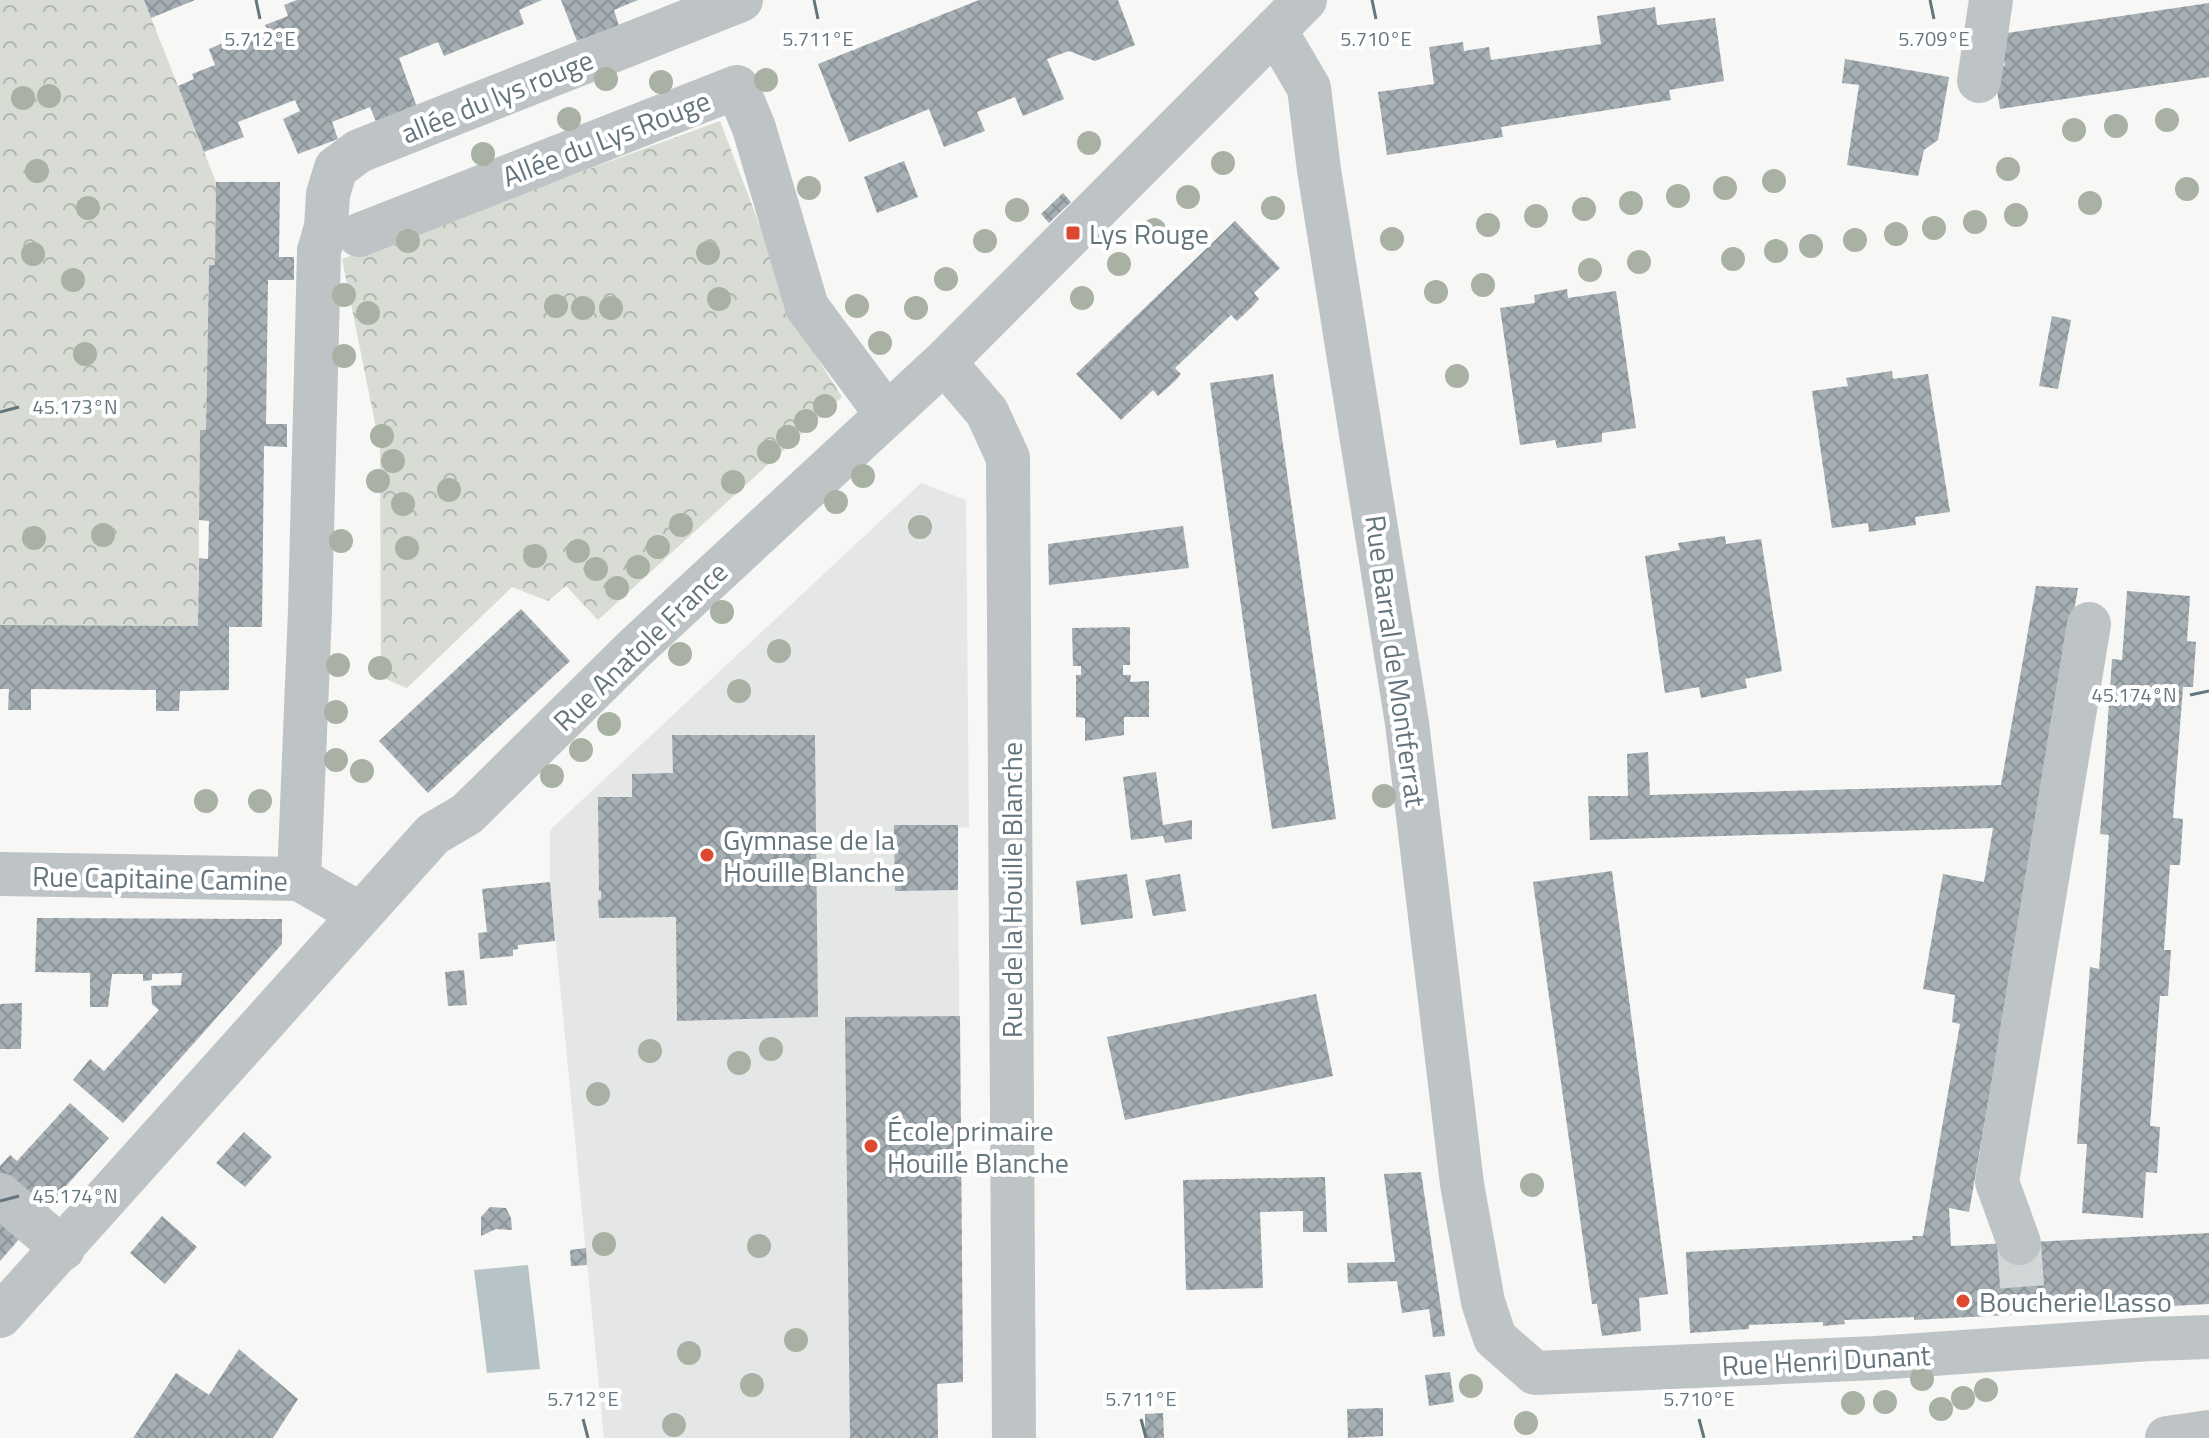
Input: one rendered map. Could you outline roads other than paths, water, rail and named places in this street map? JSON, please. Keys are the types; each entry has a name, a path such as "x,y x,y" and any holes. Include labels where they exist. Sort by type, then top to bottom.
{"street":[{"name":"allée du lys rouge","path":"299,879 310,611 319,251 326,227 328,194 336,168 359,151 741,0"},
{"path":"1979,81 1991,0"},
{"name":"Rue Anatole France","path":"0,1316 433,834 467,814 634,649 944,362 1290,15"},
{"name":"Rue Barral de Montferrat","path":"1290,15 1309,88 1319,170 1407,723 1462,1184 1483,1302"},
{"name":"Allée du Lys Rouge","path":"359,235 737,87 754,128 807,307 887,415"},
{"name":"Rue de la Houille Blanche","path":"944,362 987,412 1008,458 1014,1438"},
{"path":"2019,1243 1997,1182 2089,624"},
{"name":"Rue Capitaine Camine","path":"0,874 299,879 360,914"},
{"path":"0,1195 63,1249"},
{"name":"Rue Henri Dunant","path":"1483,1302 1495,1338 1535,1373 1876,1358 2025,1331 2150,1339 2209,1337"},
{"path":"2167,1438 2209,1432"}],"tunnel":[{"path":"2019,1243 2024,1314"}],"place":[{"name":"Lys Rouge","path":"1073,233"},
{"name":"Gymnase de la Houille Blanche","path":"707,855"},
{"name":"École primaire Houille Blanche","path":"871,1146"},
{"name":"Boucherie Lasso","path":"1963,1301"}]}
